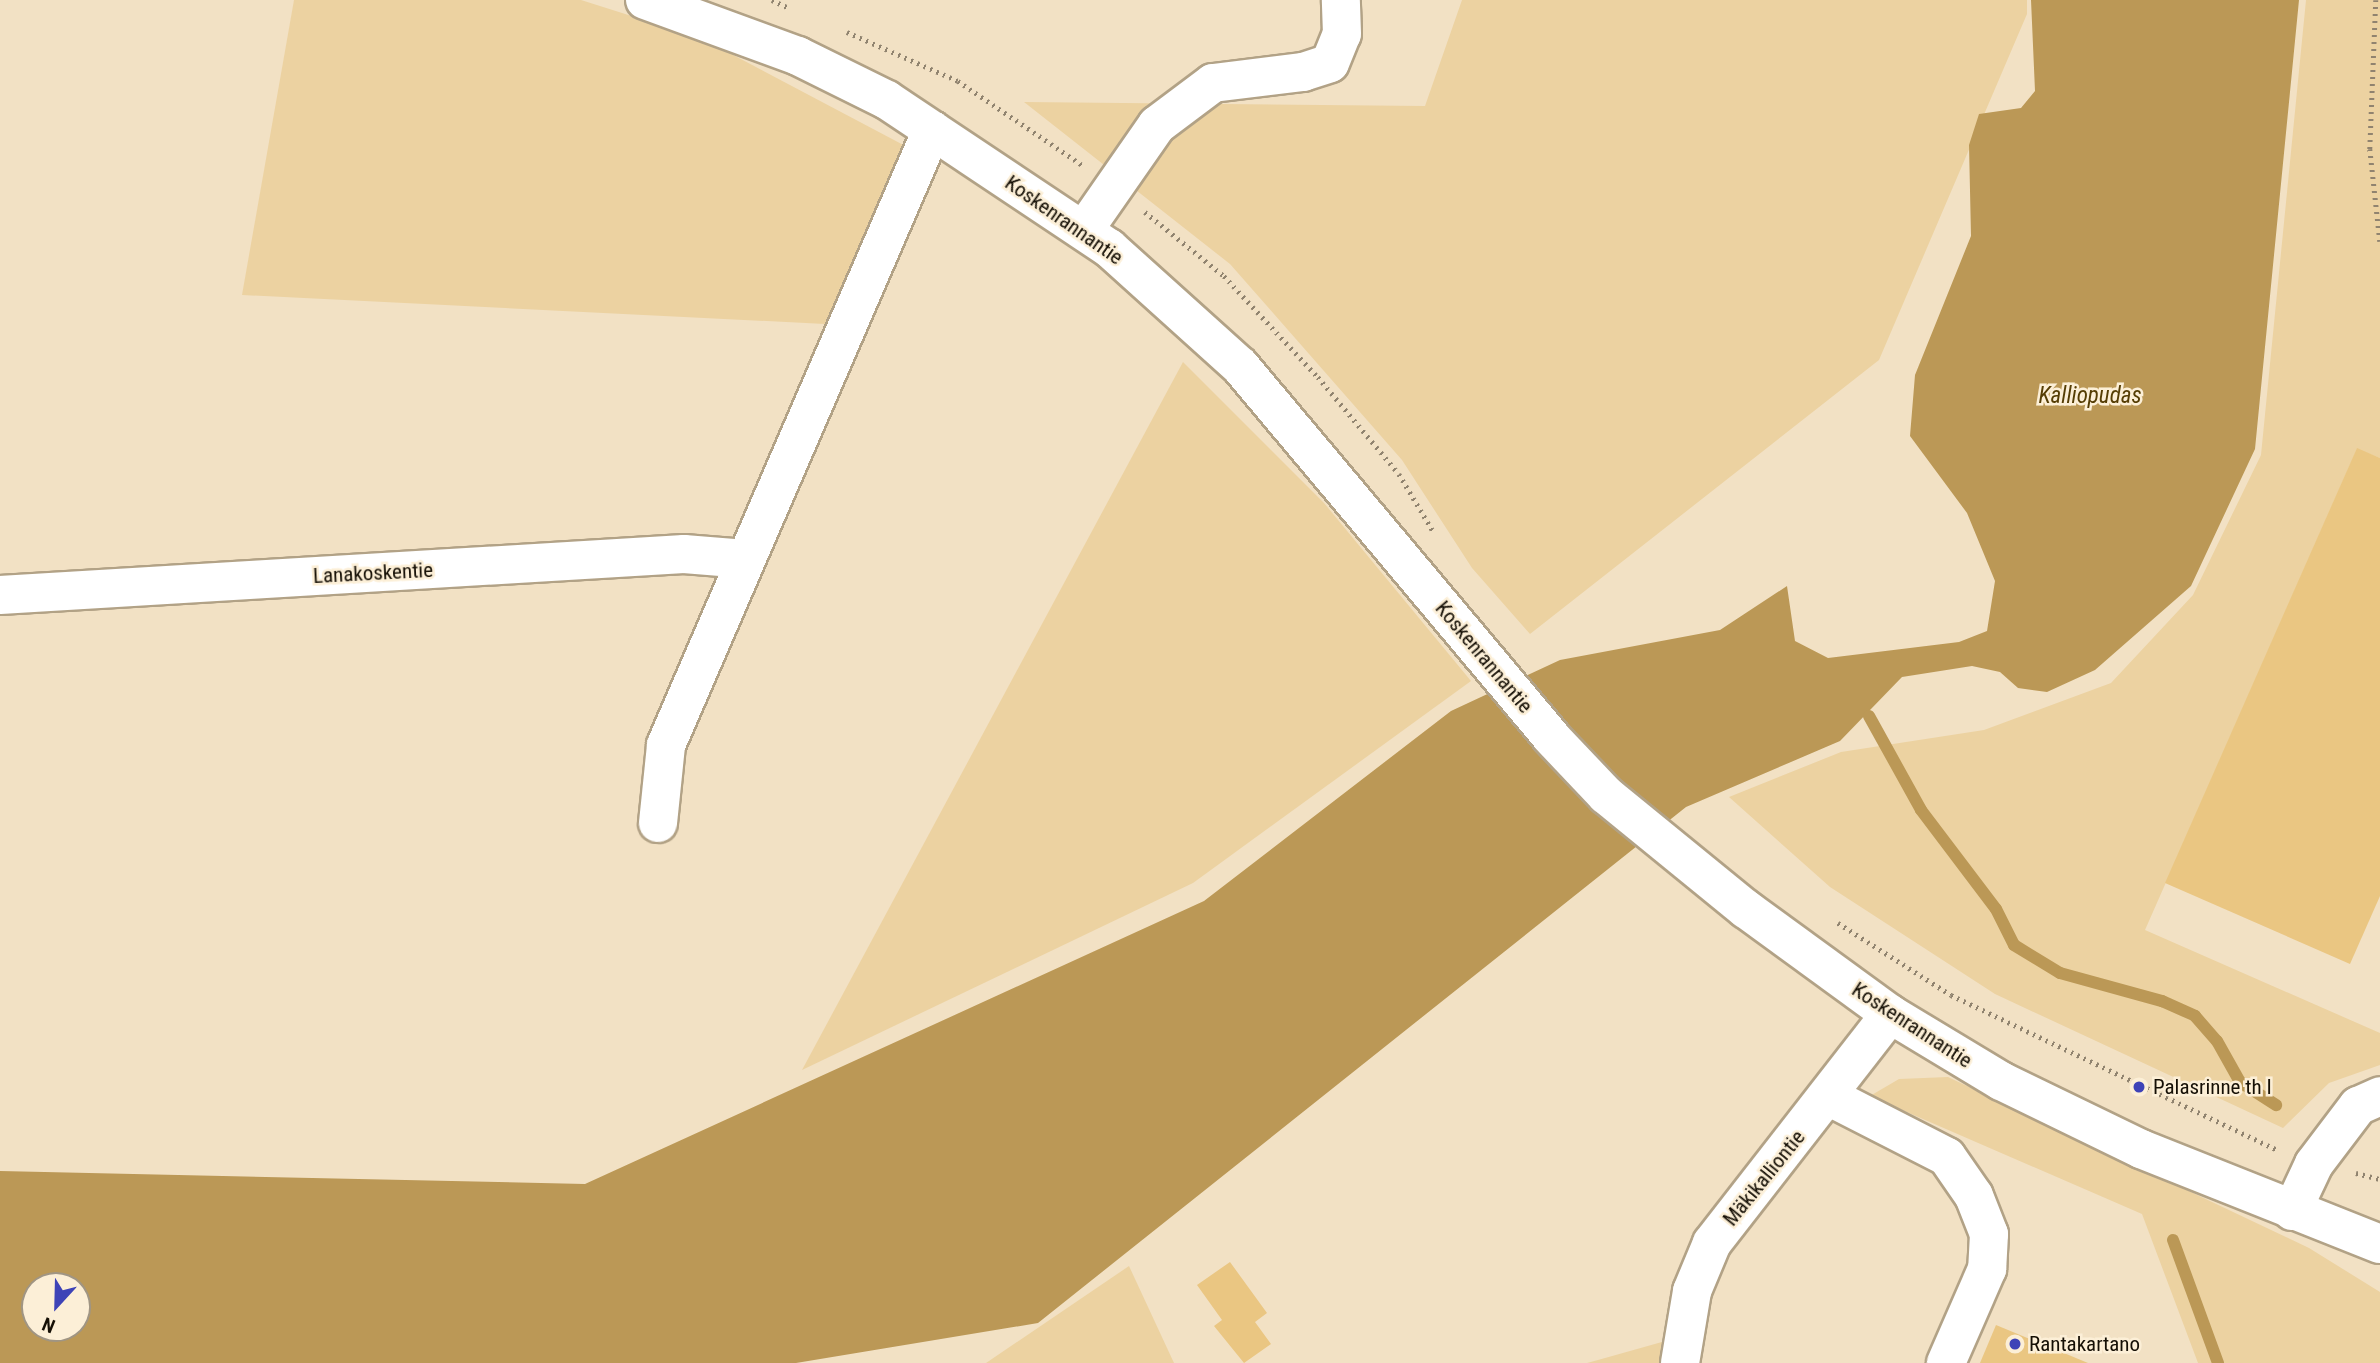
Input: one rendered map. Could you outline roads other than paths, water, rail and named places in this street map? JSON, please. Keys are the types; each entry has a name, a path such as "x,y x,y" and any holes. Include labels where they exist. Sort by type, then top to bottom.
{"street":[{"name":"Koskenrannantie","path":"645,0 798,55 932,130 1084,230 1240,366 1438,604 1606,795 1746,909 1889,1014 2012,1087 2141,1149 2380,1244"},
{"path":"1084,230 1157,125 1213,83 1303,72 1330,63 1342,34 1341,0"},
{"path":"658,823 666,745 932,130"},
{"name":"Lanakoskentie","path":"0,595 684,554 746,559"},
{"name":"Mäkikalliontie","path":"1680,1363 1692,1291 1712,1242 1830,1097 1858,1050 1889,1014"},
{"path":"2292,1211 2314,1164 2358,1106 2380,1096"},
{"path":"1830,1097 1947,1157 1974,1196 1989,1234 1987,1269 1946,1363"}],"water":[{"name":"Kalliopudas","path":"2031,0 2299,0 2255,449 2191,586 2095,670 2047,692 2018,688 2000,672 1972,666 1902,677 1840,741 1686,807 1038,1323 796,1363 0,1363 0,1171 585,1184 1204,901 1451,711 1560,660 1720,630 1787,586 1795,641 1828,658 1959,642 1987,631 1995,581 1967,513 1910,436 1915,375 1971,236 1969,145 1979,114 2021,108 2035,91"}],"waterway":[{"path":"1869,716 1921,810 1996,909 2014,945 2060,973 2162,1001 2195,1016 2217,1041 2240,1082 2276,1105"},
{"path":"2173,1240 2218,1363"}],"place":[{"name":"Palasrinne th I","path":"2139,1087"},
{"name":"Rantakartano","path":"2015,1344"}]}
